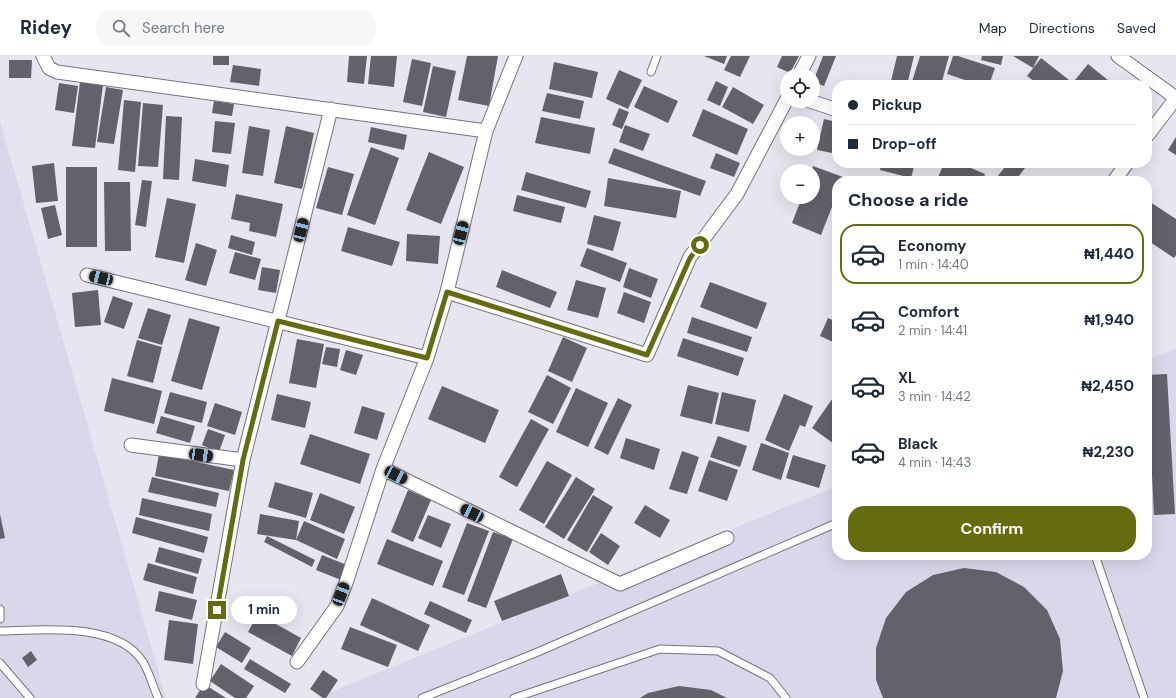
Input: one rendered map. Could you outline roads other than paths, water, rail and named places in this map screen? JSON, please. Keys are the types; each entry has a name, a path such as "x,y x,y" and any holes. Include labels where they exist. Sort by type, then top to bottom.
{"street":[{"path":"43,56 49,68 57,72 486,131"},
{"path":"297,662 337,606 383,469 427,358 447,292 486,131 516,56"},
{"path":"803,68 809,56"},
{"path":"1118,56 1151,80"},
{"path":"1152,81 1176,98 1152,129"},
{"path":"820,104 832,108"},
{"path":"447,292 647,355 690,258 737,194 782,108"},
{"path":"203,684 243,460 331,109"},
{"path":"87,275 427,358"},
{"path":"131,445 243,460"},
{"path":"383,469 620,584 727,538"}],"lane":[{"path":"651,72 657,56"},
{"path":"422,698 533,654 832,525"},
{"path":"1097,560 1144,698"},
{"path":"0,609 0,619"},
{"path":"0,631 72,630 113,638 129,646 143,661 158,698"},
{"path":"514,698 660,649 718,652 770,678 786,698"},
{"path":"0,663 30,698"}]}
